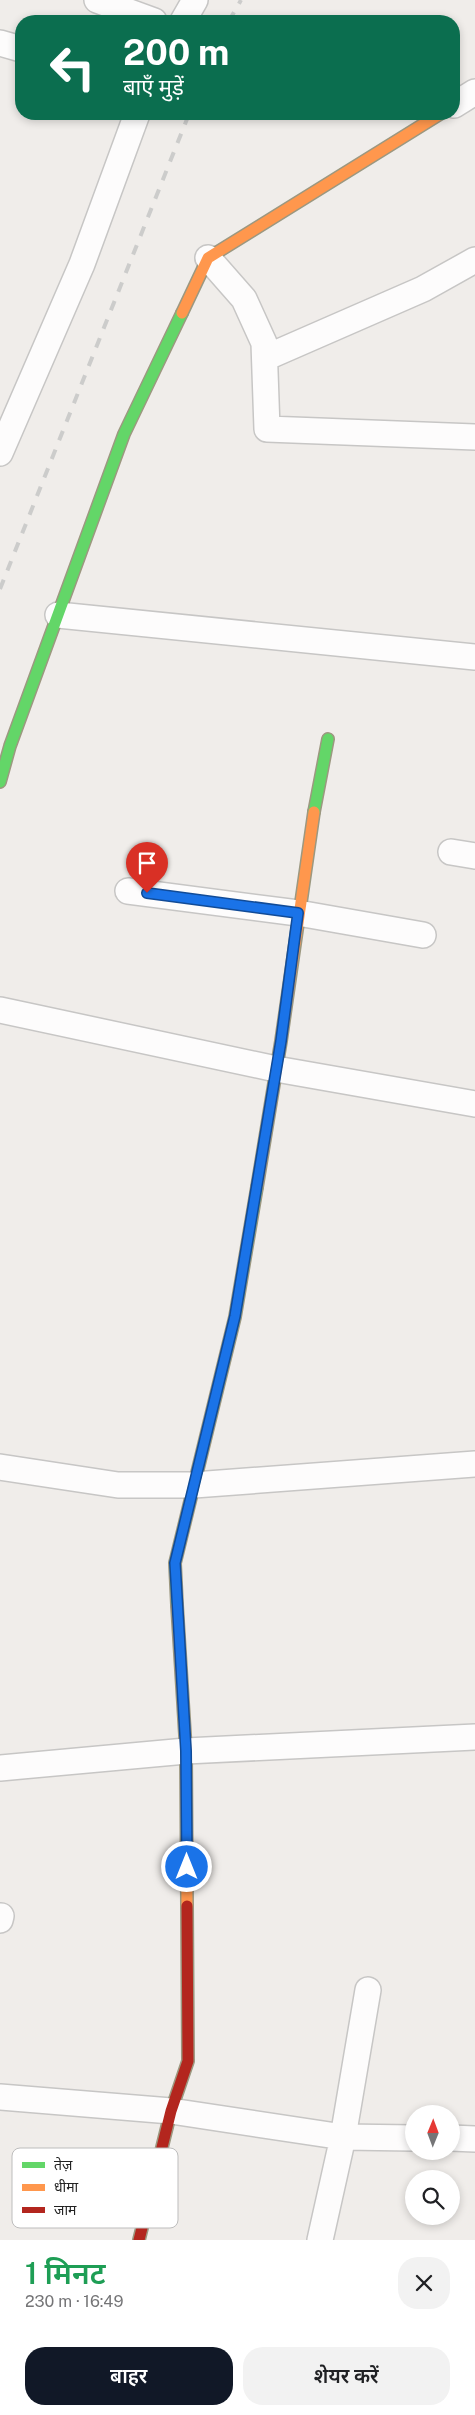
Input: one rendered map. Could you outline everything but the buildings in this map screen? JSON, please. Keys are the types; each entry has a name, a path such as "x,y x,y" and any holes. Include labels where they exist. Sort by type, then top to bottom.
{"street":[{"path":"97,0 138,15"},
{"path":"187,15 196,0"},
{"path":"0,43 15,47"},
{"path":"460,102 475,92"},
{"path":"0,453 82,264 135,120"},
{"path":"0,782 10,746 124,434 208,258 430,120"},
{"path":"208,258 244,299 264,342 267,429 475,437"},
{"path":"265,358 423,289 475,260"},
{"path":"58,614 475,657"},
{"path":"162,2148 171,2111 188,2061 186,1751 175,1563 235,1316 276,1069 310,835 328,739"},
{"path":"451,852 475,856"},
{"path":"128,891 298,913 423,934"},
{"path":"0,1010 276,1069 475,1104"},
{"path":"0,1467 118,1485 194,1486 475,1464"},
{"path":"0,1768 186,1751 475,1737"},
{"path":"320,2240 343,2137 368,1990"},
{"path":"0,2097 171,2111 343,2137 405,2138"},
{"path":"460,2138 475,2139"}],"railway":[{"path":"232,15 241,0"},
{"path":"0,589 187,120"}],"traffic: fast":[{"path":"0,782 10,746 124,434 182,313"},
{"path":"314,812 328,739"},
{"path":"177,1605 175,1563 235,1317 257,1187"}],"traffic: slow":[{"path":"182,313 208,258 430,120"},
{"path":"257,1187 281,1041 314,812"},
{"path":"177,1605 186,1751 187,1906"}],"traffic: jam":[{"path":"162,2148 171,2111 188,2061 187,1906"},
{"path":"139,2240 142,2228"}],"route":[{"path":"147,893 298,913 281,1041 235,1316 175,1563 186,1751 187,1867"}]}
